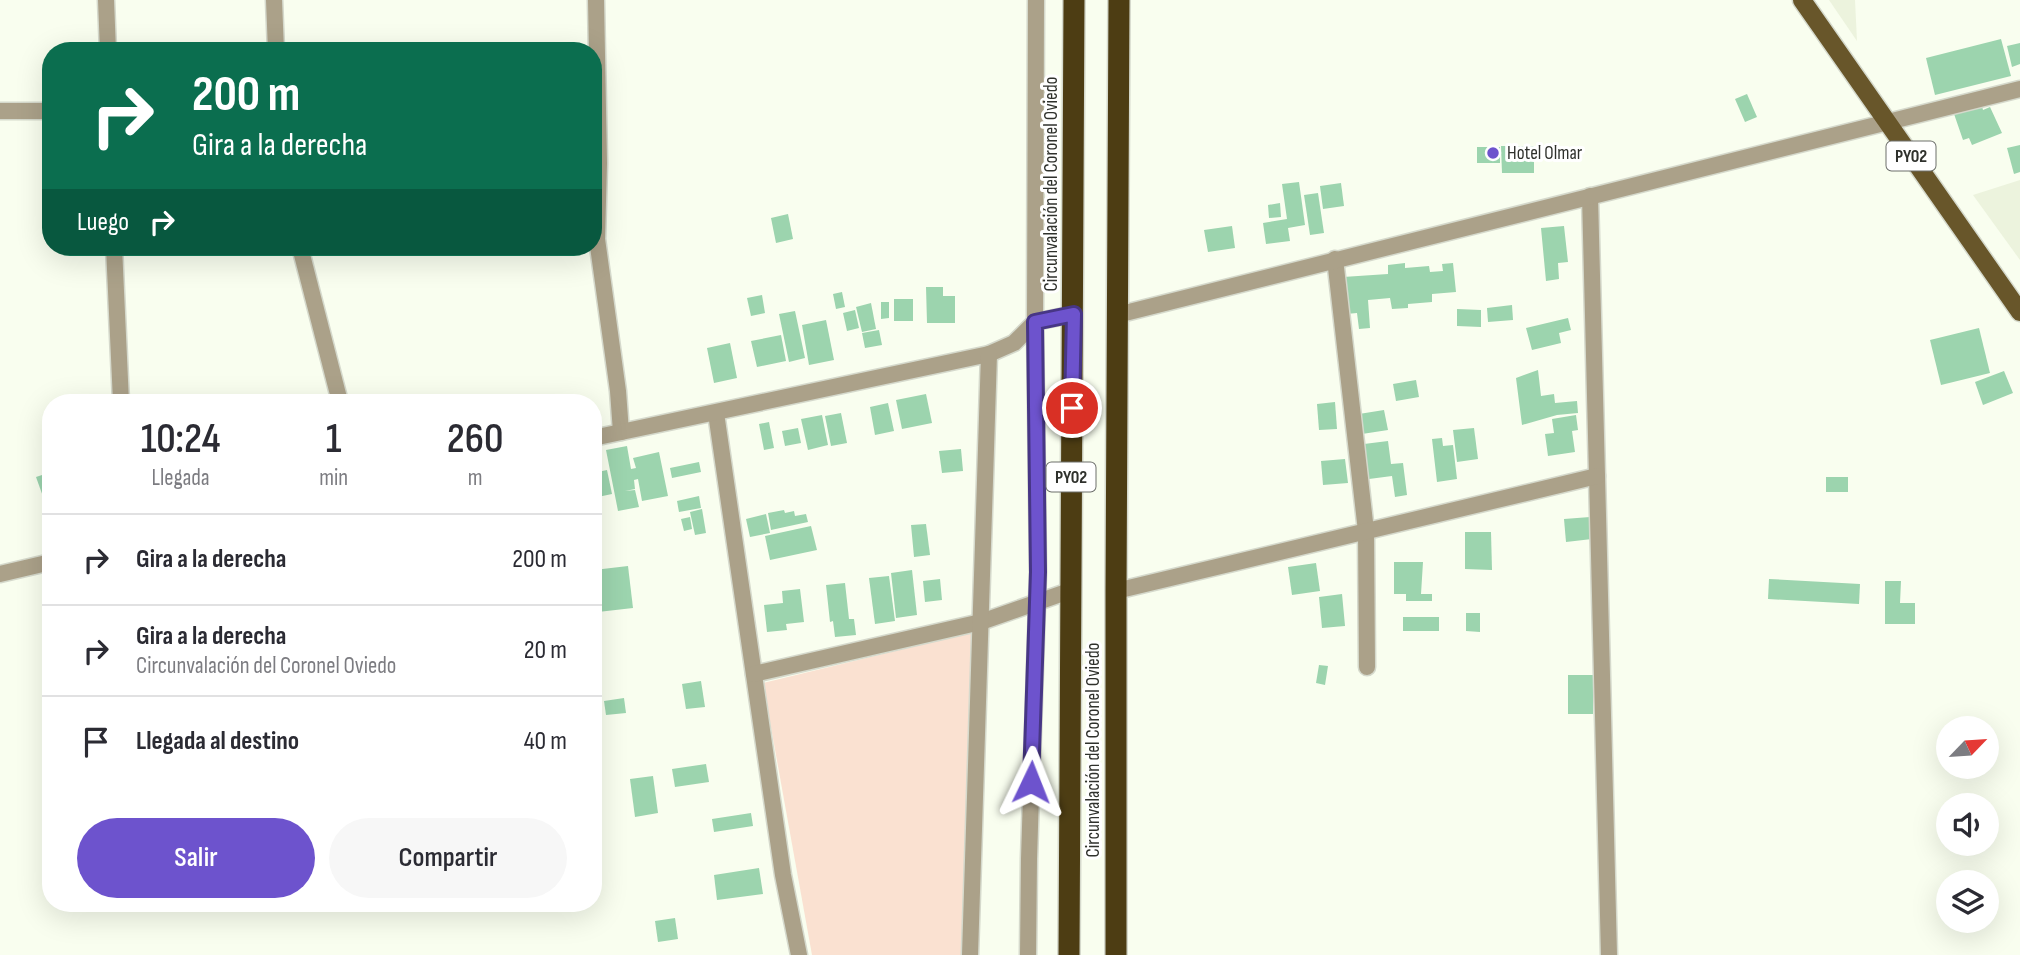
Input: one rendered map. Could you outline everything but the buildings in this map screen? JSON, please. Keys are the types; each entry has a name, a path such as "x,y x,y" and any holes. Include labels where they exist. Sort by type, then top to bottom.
{"highway":[{"name":"Circunvalación del Coronel Oviedo","path":"1069,955 1074,0"},
{"name":"Circunvalación del Coronel Oviedo","path":"1116,955 1119,0"}],"main road":[{"name":"PY02","path":"1802,0 2020,312"}],"street":[{"path":"106,0 108,42"},
{"path":"274,0 276,42"},
{"path":"596,0 597,42"},
{"path":"1028,955 1038,572 1035,322 1036,0"},
{"path":"1117,315 2020,89"},
{"path":"0,111 42,113"},
{"path":"1590,195 1609,955"},
{"path":"114,256 121,394"},
{"path":"302,256 338,394"},
{"path":"599,256 621,432"},
{"path":"1335,259 1366,531 1367,667"},
{"path":"602,436 989,354 1014,343 1035,322 1074,314"},
{"path":"970,955 989,354"},
{"path":"716,413 783,875 799,955"},
{"path":"1116,591 1597,476"},
{"path":"0,574 42,564"},
{"path":"754,674 981,622 1072,590"}],"shaded area":[{"path":"1829,0 1855,0 1857,41"},
{"path":"2020,180 2020,260 1973,195"},
{"path":"974,632 963,955 812,955 763,683"}],"place":[{"name":"Hotel Olmar","path":"1493,153"}],"route":[{"path":"1031,782 1038,572 1035,322 1074,314 1072,408"}]}
